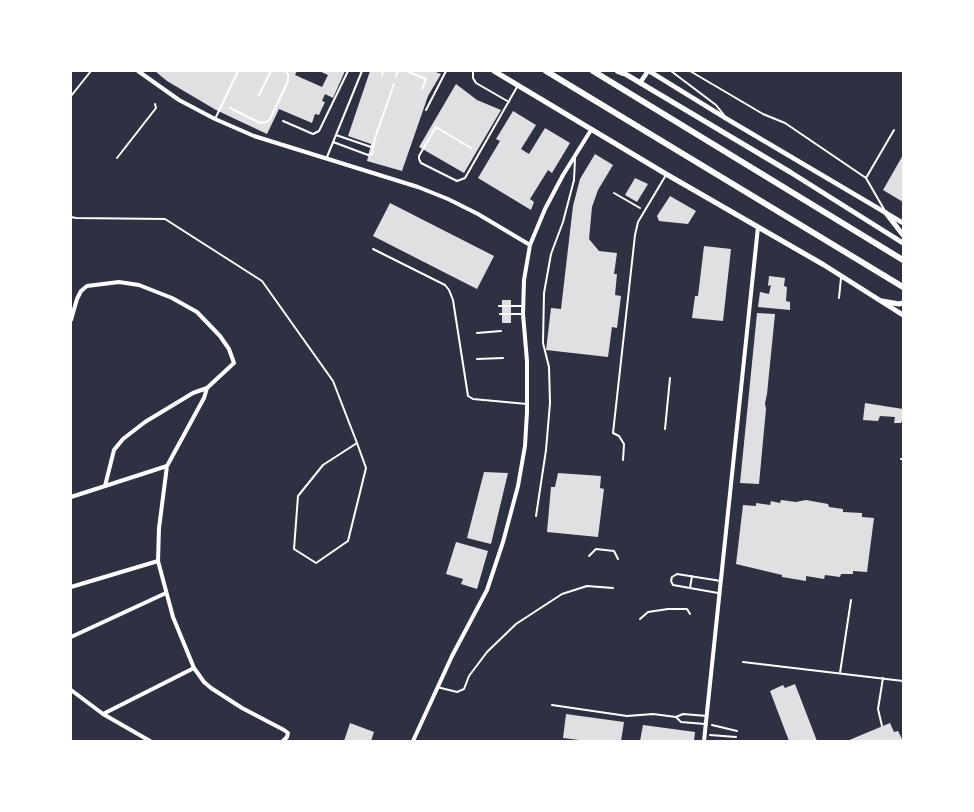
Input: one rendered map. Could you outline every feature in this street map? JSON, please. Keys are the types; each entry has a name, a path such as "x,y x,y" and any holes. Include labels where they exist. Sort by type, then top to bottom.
{"highway":[{"path":"546,71 903,287"},
{"path":"593,71 903,260"}],"main road":[{"path":"494,71 591,130 842,276 903,315"},
{"path":"621,72 790,172 903,243"},
{"path":"886,213 903,235"},
{"path":"879,300 903,303"}],"street":[{"path":"138,71 179,100 215,119 254,136 418,187 478,214 530,245"},
{"path":"640,83 648,71 903,223"},
{"path":"413,741 437,688 487,590 503,542 518,486 525,446 527,404 523,306 524,280 530,245 545,209 591,130"},
{"path":"704,741 758,227"},
{"path":"71,320 81,292 87,286 119,282 139,284 172,298 197,312 220,336 229,349 234,363 207,388 194,393 153,417 123,439 114,450 106,486"},
{"path":"207,388 204,398 167,466 159,528 158,561 166,593 194,668 211,688 242,708 288,733 288,737 283,741"},
{"path":"71,497 167,466"},
{"path":"71,587 158,561"},
{"path":"71,637 166,593"},
{"path":"103,714 194,668"},
{"path":"71,690 103,714 150,741"}],"lane":[{"path":"71,96 92,71"},
{"path":"215,119 238,71"},
{"path":"259,95 271,71"},
{"path":"230,108 260,123 267,122 288,81 288,74 285,71"},
{"path":"283,121 313,134 319,131 348,71"},
{"path":"326,159 362,71"},
{"path":"382,75 383,71"},
{"path":"396,76 398,71"},
{"path":"406,71 426,78 422,90"},
{"path":"426,110 446,71"},
{"path":"473,71 473,78 476,84 509,102"},
{"path":"671,71 716,105 727,119"},
{"path":"690,71 763,114 785,123 866,178 886,213"},
{"path":"333,142 368,155 373,152 375,138 394,84"},
{"path":"471,148 436,127 419,156 421,163 457,181 465,178 518,85"},
{"path":"118,158 156,108 155,104"},
{"path":"866,178 894,130"},
{"path":"336,134 371,147"},
{"path":"536,516 546,450 550,403 549,367 544,343 544,293 551,254 563,222 574,180 574,157"},
{"path":"623,460 624,444 619,436 613,434 635,235 638,222 666,174"},
{"path":"373,249 445,285 449,290 453,300 468,396 473,400 527,404"},
{"path":"839,298 842,276"},
{"path":"499,306 523,306"},
{"path":"500,314 523,314"},
{"path":"477,333 501,331"},
{"path":"477,359 503,358"},
{"path":"665,429 670,378"},
{"path":"589,556 596,549 614,551 618,560"},
{"path":"720,594 673,585 671,582 672,577 677,574 721,581"},
{"path":"690,588 692,576"},
{"path":"437,688 457,692 464,689 470,676 487,652 516,624 562,594 587,586 614,588"},
{"path":"840,673 851,600"},
{"path":"640,619 648,612 668,609 686,610 690,614"},
{"path":"743,662 902,680"},
{"path":"882,726 878,709 883,678"},
{"path":"552,705 627,716 653,714 676,717 683,714 706,720"},
{"path":"690,722 691,715"},
{"path":"676,717 681,722 706,720"}],"path":[{"path":"614,193 645,210"},
{"path":"71,216 76,218 165,219 262,281 333,381 357,443 366,468 348,541 316,563 294,549 298,496 323,465 357,443"},
{"path":"706,720 712,724 737,731"},
{"path":"705,734 736,737"}],"building":[{"path":"155,71 297,71 295,75 322,87 328,75 319,71 345,71 333,98 325,94 322,101 325,102 319,115 315,114 312,123 279,109 267,134 216,110 167,81"},
{"path":"370,71 433,71 441,74 428,96 402,171 367,161 371,144 348,136"},
{"path":"456,84 477,100 501,110 464,173 419,147"},
{"path":"513,111 536,125 521,149 529,154 545,128 570,143 552,173 548,170 530,199 534,202 531,210 478,178 500,141 496,139"},
{"path":"595,154 613,165 598,190 592,207 589,239 599,251 617,253 614,274 617,274 615,295 621,296 617,328 612,327 608,357 546,350 551,308 561,309 573,206 580,179"},
{"path":"903,155 903,202 883,190"},
{"path":"635,178 648,184 637,202 625,195"},
{"path":"670,196 696,211 688,224 659,221 657,216"},
{"path":"390,203 494,256 477,289 373,236"},
{"path":"704,246 731,249 723,321 692,318 695,296 698,296"},
{"path":"769,276 785,278 784,286 787,287 786,301 790,302 790,310 758,307 760,292 769,294 771,285 768,286"},
{"path":"502,300 511,300 511,323 502,323"},
{"path":"757,313 775,314 765,403 759,484 740,483"},
{"path":"865,403 903,409 901,423 894,423 895,417 880,416 878,421 863,420"},
{"path":"484,472 508,473 491,544 467,538"},
{"path":"558,473 601,476 600,488 604,489 598,537 547,532 551,487 555,487"},
{"path":"781,500 796,502 806,500 828,504 829,507 843,509 843,512 862,513 862,517 874,518 867,572 853,571 853,574 841,574 840,577 825,575 824,579 806,576 806,581 782,577 782,575 736,564 743,505 756,506 756,503 770,505 771,501 780,503"},
{"path":"456,542 488,551 477,589 461,584 463,579 446,574"},
{"path":"795,684 817,741 789,741 770,691 783,685 785,688"},
{"path":"566,714 624,722 621,741 587,741 563,738"},
{"path":"350,723 374,732 371,741 344,741"},
{"path":"890,723 894,732 898,731 903,741 847,741"},
{"path":"643,725 695,732 694,741 640,741"}]}
